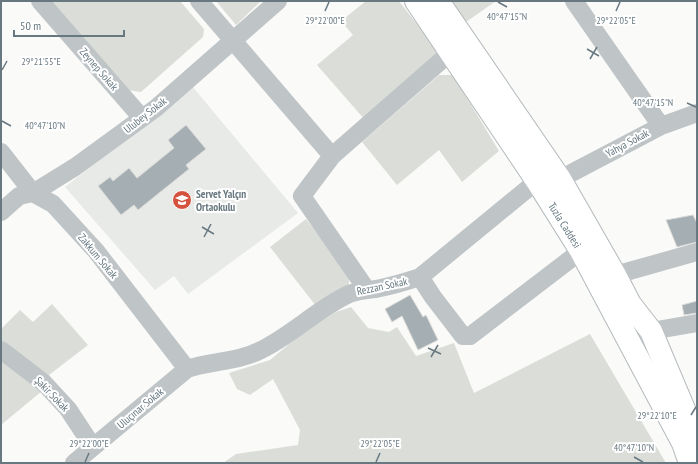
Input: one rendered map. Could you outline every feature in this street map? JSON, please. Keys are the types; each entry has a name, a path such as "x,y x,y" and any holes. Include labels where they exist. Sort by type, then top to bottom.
{"main road":[{"name":"Tuzla Caddesi","path":"416,1 537,181 581,251 683,443 690,463"},
{"name":"Tuzla Caddesi","path":"438,1 560,179 630,304 651,331 697,440"}],"street":[{"name":"Zeynep Sokak","path":"40,1 142,118"},
{"path":"198,1 332,156"},
{"name":"Ulubey Sokak","path":"1,212 20,196 32,193 75,167 156,108 278,1"},
{"path":"574,1 661,126"},
{"path":"367,290 302,196 332,156 451,52"},
{"name":"Yahya Sokak","path":"560,179 661,126 697,113"},
{"name":"Zakkum Sokak","path":"1,152 32,193 53,204 96,251 187,368"},
{"name":"Rezzan Sokak","path":"187,368 200,364 233,360 261,351 308,321 334,302 351,293 398,284 420,277 537,181"},
{"path":"420,277 433,297 463,336 470,336 581,251"},
{"path":"615,275 697,252"},
{"path":"651,331 697,323"},
{"name":"Şakir Sokak","path":"1,350 43,382 68,410 93,447"},
{"name":"Uluçınar Sokak","path":"74,463 187,368"}],"shaded area":[{"path":"51,1 180,1 204,29 203,37 141,92 127,90"},
{"path":"216,1 261,1 236,25"},
{"path":"366,1 399,1 437,50 435,57 365,120 317,65 353,35 341,21"},
{"path":"451,1 496,1 466,22"},
{"path":"439,75 453,75 499,151 462,182 439,150 397,185 362,142"},
{"name":"Servet Yalçın Ortaokulu","path":"192,86 298,213 188,294 174,276 155,290 65,187"},
{"path":"306,219 349,273 349,286 316,306 270,247"},
{"path":"52,304 88,345 49,375 1,340 1,329 20,310 33,322"},
{"path":"351,307 368,328 389,332 397,327 416,356 454,343 474,393 590,334 666,463 223,463 236,454 298,445 300,430 273,379 250,395 237,389 229,373 270,360 306,330 336,312"},
{"path":"1,358 42,391 1,425"}],"building":[{"path":"186,125 206,149 186,165 189,169 138,210 134,205 121,215 98,186 110,177 113,181 129,168 137,178 174,148 168,140"},
{"path":"693,215 697,223 697,242 677,247 666,220"},
{"path":"410,295 423,317 426,315 438,340 418,350 402,316 392,322 385,309"},
{"path":"697,301 697,313 684,315 682,305"}],"place":[{"name":"Servet Yalçın Ortaokulu","path":"182,200"}]}
